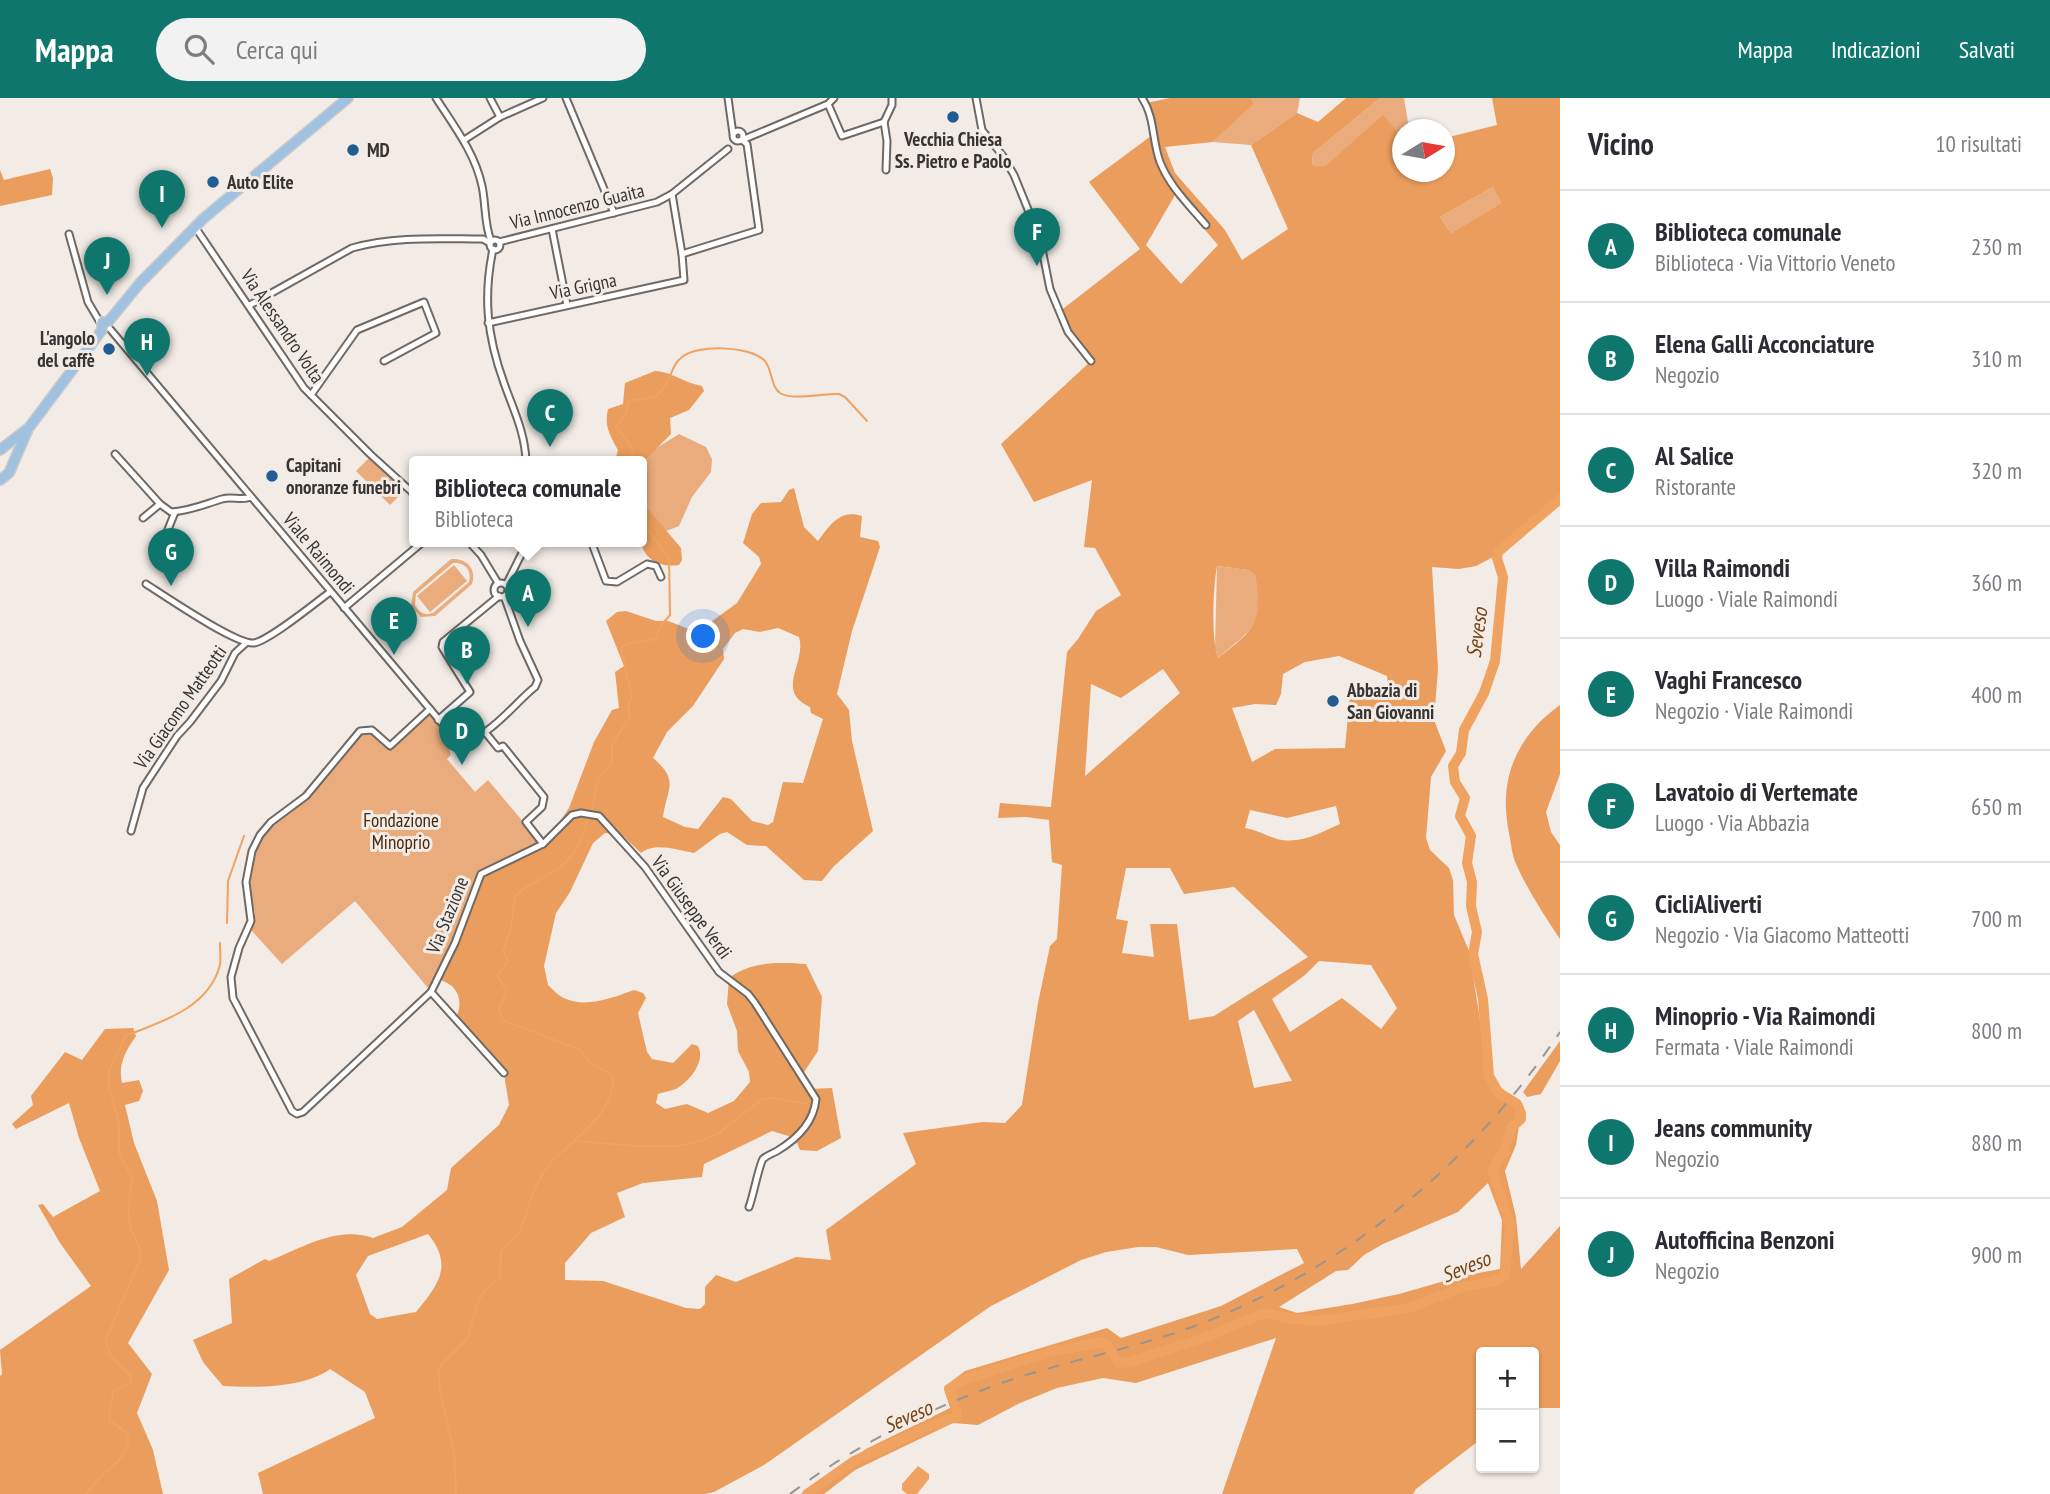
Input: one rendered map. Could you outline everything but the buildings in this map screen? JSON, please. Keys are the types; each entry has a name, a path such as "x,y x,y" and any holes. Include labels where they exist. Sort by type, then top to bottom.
{"main road":[{"path":"0,480 9,473 28,429 140,283 195,227 348,98"},
{"path":"11,465 9,457 0,451 28,429"}],"street":[{"path":"436,98 464,140 482,186 488,233 493,249 486,298 488,323 503,381 522,430 525,456"},
{"path":"490,98 500,117"},
{"path":"464,140 500,117 543,98"},
{"path":"566,98 614,213"},
{"path":"671,194 682,254 759,230 747,144 738,136 728,98"},
{"path":"738,136 758,133 828,104 834,98"},
{"path":"886,170 887,141 884,122 892,98"},
{"path":"976,98 982,130 1014,175 1040,239 1050,289 1068,332 1091,361"},
{"path":"1142,98 1155,133 1160,162 1174,188 1206,225"},
{"path":"828,104 842,136 884,122"},
{"name":"Via Innocenzo Guaita","path":"499,242 657,202 728,149 738,136"},
{"name":"Via Alessandro Volta","path":"195,227 304,388 409,489"},
{"path":"552,229 567,305"},
{"name":"Viale Raimondi","path":"69,234 88,302 105,326 456,740 472,740 485,732"},
{"path":"250,305 352,248 367,243 404,239 483,239 499,242 499,248 493,249"},
{"name":"Via Grigna","path":"488,323 684,280 682,254"},
{"path":"311,395 357,330 424,302 436,333 384,361"},
{"path":"115,454 164,508 175,512 195,509 228,498 251,497"},
{"path":"143,518 160,504"},
{"path":"167,531 175,512"},
{"path":"344,608 417,547"},
{"path":"474,547 498,583 506,585"},
{"path":"438,720 470,692 442,647 443,642 508,591 506,585 525,547"},
{"path":"593,547 606,580 617,582 652,563 661,577"},
{"path":"498,583 494,590 501,596 538,681 535,687 485,732 498,748 503,746 544,797 542,807 526,822 543,844"},
{"name":"Via Giacomo Matteotti","path":"146,584 246,643"},
{"name":"Via Giacomo Matteotti","path":"131,831 143,788 177,737 222,681 235,653 246,643 264,639 330,592"},
{"path":"430,709 390,746 372,730 360,731 306,796 271,821 260,835 252,851 246,882 251,921 239,948 231,977 233,998 292,1111 297,1114 303,1112 431,992 504,1073"},
{"name":"Via Giuseppe Verdi","path":"543,844 568,818 581,813 599,816 645,867 719,972 748,994 755,1003 816,1099 812,1115 795,1139 767,1156 761,1163 749,1207"},
{"name":"Via Stazione","path":"431,992 455,943 481,874 543,844"}],"green space":[{"path":"1251,98 1300,98 1297,113 1251,145 1213,142 1252,104"},
{"path":"1380,98 1404,98 1407,119 1392,119 1392,125 1383,116 1325,166 1312,165 1313,153"},
{"path":"1493,187 1501,203 1451,233 1440,217"},
{"path":"679,434 706,447 712,459 711,472 692,497 679,526 661,533 647,513 647,456 644,456"},
{"path":"370,457 406,489 390,505 356,471"},
{"path":"451,559 462,560 472,569 472,584 435,616 421,617 411,606 413,592","holes":["453,563 468,570 469,582 433,613 420,612 415,605 416,594"]},
{"path":"454,565 467,581 430,612 417,596"},
{"path":"1217,566 1248,570 1255,575 1258,605 1257,616 1248,632 1218,658 1215,648"},
{"name":"Fondazione Minoprio","path":"428,713 452,742 449,749 451,755 447,759 475,792 488,780 541,843 469,908 428,988 355,901 282,964 251,930 255,913 249,890 249,877 260,841 274,824 316,790 361,734 370,732 390,749"}],"shaded area":[{"path":"1170,98 1251,98 1253,104 1213,142 1165,147 1175,173 1225,230 1242,260 1288,229 1251,145 1297,113 1318,122 1346,98 1380,98 1313,153 1312,165 1325,166 1383,115 1392,125 1392,182 1455,182 1455,136 1497,125 1492,98 1560,98 1560,496 1503,544 1495,556 1476,566 1459,569 1432,567 1438,669 1434,720 1446,751 1431,777 1426,838 1430,850 1449,868 1453,880 1454,915 1469,951 1489,1076 1498,1092 1517,1104 1521,1113 1516,1145 1505,1171 1516,1217 1521,1269 1560,1226 1560,1408 1539,1408 1539,1347 1476,1347 1476,1443 1413,1494 1222,1494 1276,1338 1136,1383 1103,1378 1057,1388 1020,1403 978,1425 953,1423 855,1470 824,1494 801,1494 866,1449 952,1407 944,1387 965,1371 1107,1328 1121,1338 1221,1306 1304,1263 1297,1249 1188,1255 1156,1247 1138,1247 1106,1252 1081,1260 991,1306 764,1465 714,1492 263,1494 258,1473 375,1418 365,1392 330,1369 307,1380 293,1383 263,1387 223,1386 203,1362 193,1340 232,1323 229,1279 265,1259 269,1261 333,1236 346,1234 373,1238 402,1227 447,1190 451,1168 499,1125 509,1105 504,1074 456,1018 458,994 446,982 440,980 482,874 548,840 569,808 594,742 612,710 619,708 615,672 624,666 606,621 617,612 626,611 656,621 668,621 697,632 737,603 761,564 759,557 743,543 752,514 761,503 781,502 789,490 794,488 804,527 818,541 836,520 854,514 862,516 860,537 878,541 880,547 852,631 837,694 849,710 852,741 873,831 833,867 822,881 804,880 766,846 747,845 727,832 694,853 659,847 641,853 622,835 605,833 593,843 570,892 556,913 544,966 548,985 566,999 583,1002 618,996 634,990 643,993 646,998 638,1013 647,1052 652,1059 673,1063 692,1044 698,1046 700,1052 698,1064 691,1076 676,1089 658,1094 656,1103 665,1109 687,1104 708,1113 734,1101 750,1082 749,1072 738,1051 737,1031 727,1004 729,978 756,966 776,963 806,964 822,997 818,1051 802,1075 810,1089 832,1088 841,1138 817,1151 800,1150 795,1138 772,1131 704,1164 702,1177 643,1183 617,1193 625,1217 591,1233 565,1263 565,1280 603,1281 686,1308 700,1309 705,1304 705,1287 716,1275 736,1282 796,1257 831,1260 826,1230 916,1164 903,1133 983,1122 1005,1123 1022,1105 1050,946 1057,939 1062,865 1052,862 1049,820 998,818 1000,803 1051,807 1067,652 1096,611 1121,595 1095,548 1084,547 1092,480 1034,502 1001,444 1091,361 1068,332 1059,312 1140,249 1089,182 1155,133 1146,103","holes":["1493,187 1501,203 1451,233 1440,217","1175,195 1218,245 1181,284 1146,245","1217,566 1248,570 1255,575 1258,604 1257,615 1248,632 1218,658 1214,639","778,628 799,637 794,693 810,707 811,713 823,719 803,783 783,782 773,822 768,825 752,821 731,799 723,797 698,829 685,827 663,817 669,779 653,758 667,732 693,706 724,659 723,649 735,633 743,629 760,632","1339,656 1387,676 1388,685 1350,694 1345,748 1275,749 1252,762 1232,708 1255,704 1276,705 1281,694 1283,674 1305,662","1163,669 1180,693 1085,776 1091,684 1121,698","1336,806 1340,824 1297,840 1277,839 1245,828 1250,810 1287,818","1126,868 1170,868 1184,894 1234,887 1308,957 1214,1016 1189,1020 1177,924 1150,924 1154,957 1122,953 1128,921 1116,919","1319,961 1371,965 1397,1008 1381,1029 1342,998 1290,1032 1272,999","1254,1010 1292,1081 1254,1088 1238,1021","1488,1183 1502,1220 1500,1269 1352,1304 1297,1313 1279,1307 1336,1271 1348,1270 1364,1255 1458,1212","428,1234 440,1256 440,1275 431,1293 416,1312 377,1319 370,1314 356,1275 368,1256"]},
{"path":"50,169 53,178 52,195 0,206 0,170 4,180"},
{"path":"655,371 702,386 704,391 689,410 670,418 671,434 647,458 616,456 618,450 610,435 607,415 608,409 623,404 625,383"},
{"path":"647,508 681,548 682,560 679,565 660,564 649,558 643,548 647,547"},
{"path":"1560,705 1560,774 1546,812 1551,832 1560,845 1560,939 1531,893 1515,860 1506,813 1506,795 1514,761 1522,745 1545,717"},
{"path":"133,1028 136,1036 123,1058 122,1083 139,1080 143,1091 139,1101 125,1105 134,1143 157,1201 169,1270 128,1343 152,1374 137,1413 153,1450 163,1494 0,1494 0,1350 91,1286 60,1243 38,1205 43,1204 53,1217 100,1191 79,1138 69,1103 16,1129 12,1124 33,1105 31,1096 65,1052 82,1060 105,1029"},
{"path":"1560,1041 1560,1061 1541,1094 1527,1097 1523,1092"},
{"path":"918,1466 929,1474 929,1479 917,1494 907,1494 902,1490 902,1484"}],"waterway":[{"path":"631,456 632,448 616,426 626,414 628,401 655,397 666,385 679,360 699,350 736,349 757,355 767,364 780,393 800,397 839,394 867,421"},
{"name":"Seveso","path":"807,1494 854,1461 956,1417 949,1389 963,1380 1054,1351 1102,1342 1106,1343 1118,1363 1129,1362 1201,1339 1264,1313 1317,1321 1409,1308 1463,1287 1492,1282 1505,1276 1510,1224 1492,1170 1504,1152 1511,1128 1521,1119 1521,1113 1517,1104 1498,1092 1489,1076 1483,999 1473,954 1477,932 1471,906 1472,882 1467,863 1471,836 1460,816 1465,798 1455,782 1453,766 1461,753 1464,730 1484,693 1495,661 1503,577 1497,558 1498,552 1560,499"},
{"path":"591,812 599,777 612,762 612,745 630,716 628,705 632,697 621,649 626,644 656,639 659,628 670,615 669,558 647,529"},
{"path":"589,817 579,844 565,864 526,887 515,897 511,928 503,951 508,961 497,975 507,991 499,1008 502,1020 579,1049 591,1063 613,1076 607,1104 596,1120 574,1141 677,1146 719,1133 761,1100 772,1098 807,1104"},
{"path":"227,923 228,881 244,836"},
{"path":"86,1494 127,1448 128,1434 109,1420 113,1392 131,1382 131,1376 111,1355 106,1339 140,1259 128,1215 133,1180 119,1153 119,1124 109,1087 109,1071 125,1036 168,1019 195,1003 206,992 220,965 220,943"},
{"path":"456,1494 455,1458 440,1391 441,1365 467,1339 479,1300 484,1291 500,1278 501,1251 520,1232 534,1190 543,1173 574,1141"}],"railway":[{"path":"790,1494 873,1440 963,1398 1026,1375 1184,1330 1241,1307 1295,1279 1347,1247 1396,1211 1442,1171 1485,1128 1560,1032"}],"place":[{"name":"Vecchia Chiesa Ss. Pietro e Paolo","path":"953,117"},
{"name":"MD","path":"353,150"},
{"name":"Auto Elite","path":"213,182"},
{"name":"Jeans community","path":"162,228"},
{"name":"Lavatoio di Vertemate","path":"1037,266"},
{"name":"Autofficina Benzoni","path":"107,295"},
{"name":"L'angolo del caffè","path":"109,349"},
{"name":"Minoprio - Via Raimondi","path":"147,376"},
{"name":"Al Salice","path":"550,447"},
{"name":"Capitani onoranze funebri","path":"272,476"},
{"name":"CicliAliverti","path":"171,586"},
{"name":"Biblioteca comunale","path":"528,627"},
{"name":"Vaghi Francesco","path":"394,655"},
{"name":"Elena Galli Acconciature","path":"467,684"},
{"name":"Abbazia di San Giovanni","path":"1333,701"},
{"name":"Villa Raimondi","path":"462,765"}]}
